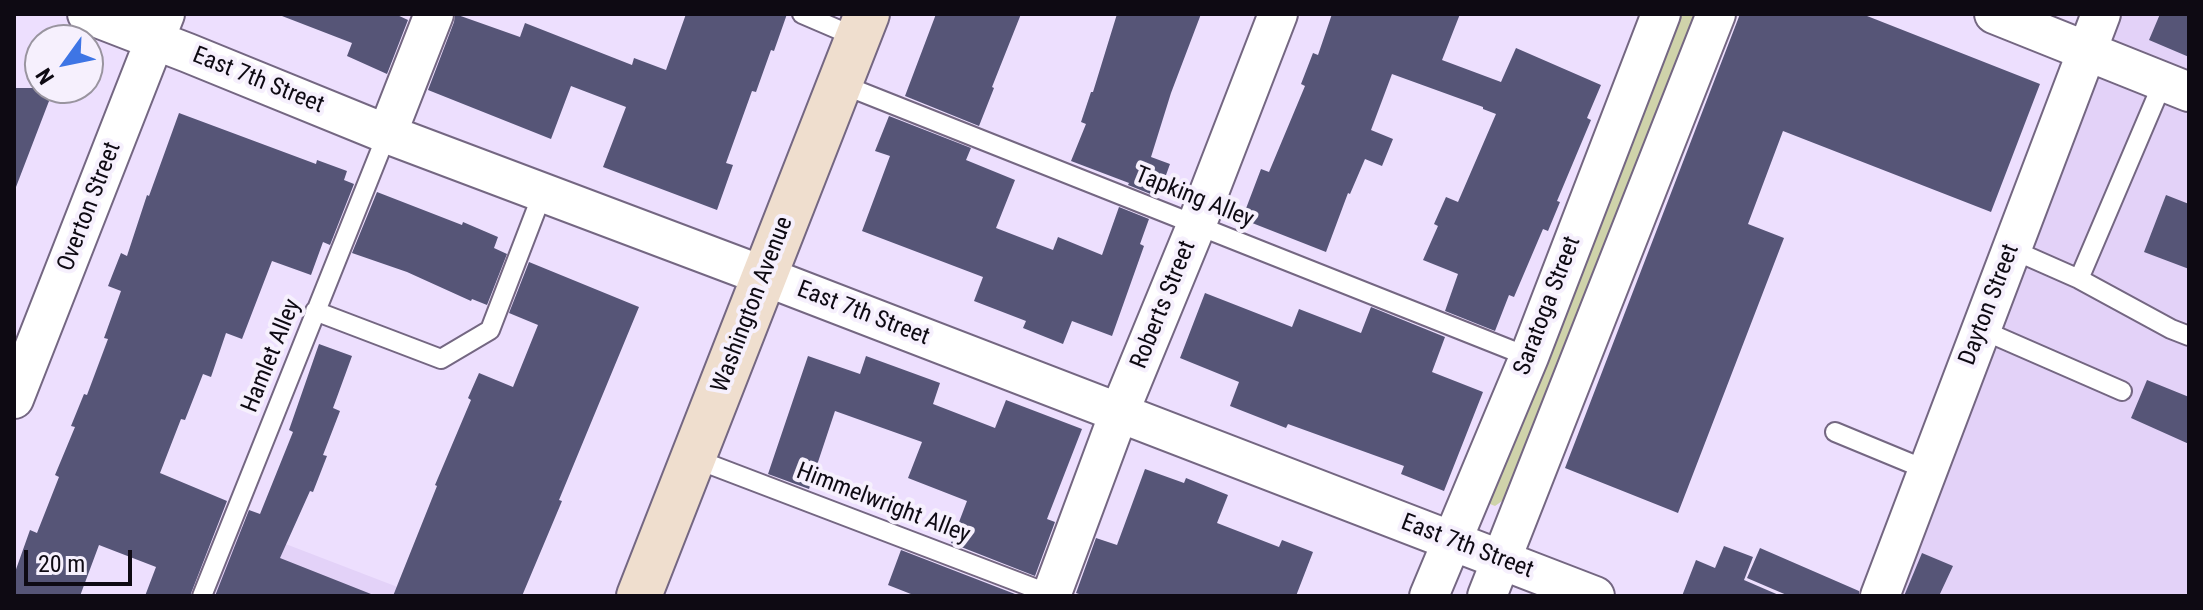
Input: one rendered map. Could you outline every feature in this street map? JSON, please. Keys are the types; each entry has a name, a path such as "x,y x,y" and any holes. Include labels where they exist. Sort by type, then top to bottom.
{"street":[{"name":"East 7th Street","path":"87,14 160,27 387,134 1595,596"},
{"path":"387,134 434,14"},
{"name":"Roberts Street","path":"1052,596 1119,413 1278,14"},
{"name":"Saratoga Street","path":"1429,596 1529,357 1661,14"},
{"name":"Saratoga Street","path":"1487,596 1716,14"},
{"path":"1994,14 2176,87"},
{"name":"Dayton Street","path":"1880,596 2101,14"},
{"name":"Washington Avenue","path":"639,596 863,26"},
{"name":"Overton Street","path":"14,399 160,27"}],"lane":[{"path":"802,14 863,26"},
{"name":"Tapking Alley","path":"841,84 1529,357"},
{"path":"2079,279 2176,87"},
{"name":"Hamlet Alley","path":"202,596 387,134"},
{"path":"315,311 441,359 490,330 543,192"},
{"path":"2011,249 2079,279 2189,336"},
{"path":"1980,329 2122,391"},
{"path":"1835,432 1927,470"},
{"name":"Himmelwright Alley","path":"693,458 1052,596"}],"shaded area":[{"path":"2101,14 2189,14 2189,596 1880,596"},
{"path":"231,523 421,596 202,596"}],"green space":[{"path":"1675,14 1702,14 1505,499 1495,506 1488,502"}],"building":[{"path":"283,14 395,14 408,20 387,74 347,56 352,43"},
{"path":"455,14 520,37 525,23 632,65 634,58 666,70 686,14 787,14 756,92 752,91 726,163 733,165 717,210 603,167 626,107 571,86 551,139 428,90"},
{"path":"936,14 1021,14 979,126 905,96"},
{"path":"1117,14 1201,14 1151,157 1170,164 1158,197 1071,161 1086,124 1081,122"},
{"path":"1332,14 1460,14 1442,60 1501,82 1516,48 1601,85 1587,118 1591,120 1557,201 1560,202 1548,231 1543,229 1514,297 1509,295 1495,331 1445,311 1458,274 1423,260 1438,226 1434,224 1446,197 1458,202 1496,114 1483,107 1392,74 1371,130 1393,139 1382,166 1365,159 1348,193 1326,252 1242,219 1261,169 1269,172 1305,86 1301,84 1313,53 1318,55"},
{"path":"1740,14 1862,14 2040,84 1991,212 1783,131 1748,224 1784,238 1678,513 1565,468"},
{"path":"2160,14 2189,14 2189,57 2149,40"},
{"path":"14,88 24,88 24,104 48,104 14,186"},
{"path":"179,113 316,164 317,160 347,171 344,180 354,184 330,245 323,242 311,275 272,261 242,339 226,333 211,377 203,374 185,420 181,419 160,473 227,501 190,596 145,596 156,567 99,545 80,596 14,596 14,575 30,530 37,533 59,477 55,475 75,427 71,426 84,394 87,395 108,339 104,338 121,291 108,286 121,253 127,256"},
{"path":"889,116 971,148 966,160 1015,180 996,228 1053,250 1058,237 1102,255 1119,207 1149,219 1140,244 1144,246 1112,336 1072,321 1063,344 1023,328 1026,321 974,301 983,277 862,231 890,156 875,151"},
{"path":"377,192 498,237 494,248 507,254 487,305 352,253"},
{"path":"2166,195 2189,204 2189,269 2144,252"},
{"path":"529,262 639,307 559,500 562,501 522,596 393,596 479,373 513,387 538,325 509,313"},
{"path":"1205,293 1292,327 1299,309 1361,333 1371,307 1445,337 1432,372 1483,392 1444,491 1401,474 1404,466 1288,424 1286,428 1230,406 1239,382 1180,358"},
{"path":"319,344 352,356 333,408 340,411 323,455 327,456 280,558 371,596 215,596 249,510 260,514 293,432 289,430"},
{"path":"808,356 860,374 866,356 940,383 933,404 995,428 1006,400 1082,429 1047,519 1055,522 1035,576 951,543 967,501 908,478 922,442 835,411 809,489 768,474"},
{"path":"2147,380 2189,397 2189,444 2131,418"},
{"path":"1145,469 1184,483 1186,478 1228,495 1217,523 1279,547 1282,540 1313,552 1296,596 1085,596 1076,593 1096,538 1117,545"},
{"path":"1724,546 1753,557 1744,580 1781,596 1682,596 1696,560 1715,568"},
{"path":"1760,548 1859,591 1859,596 1789,596 1747,578"},
{"path":"901,550 1015,594 916,596 888,585"},
{"path":"1922,553 1953,566 1939,596 1904,596"}]}
